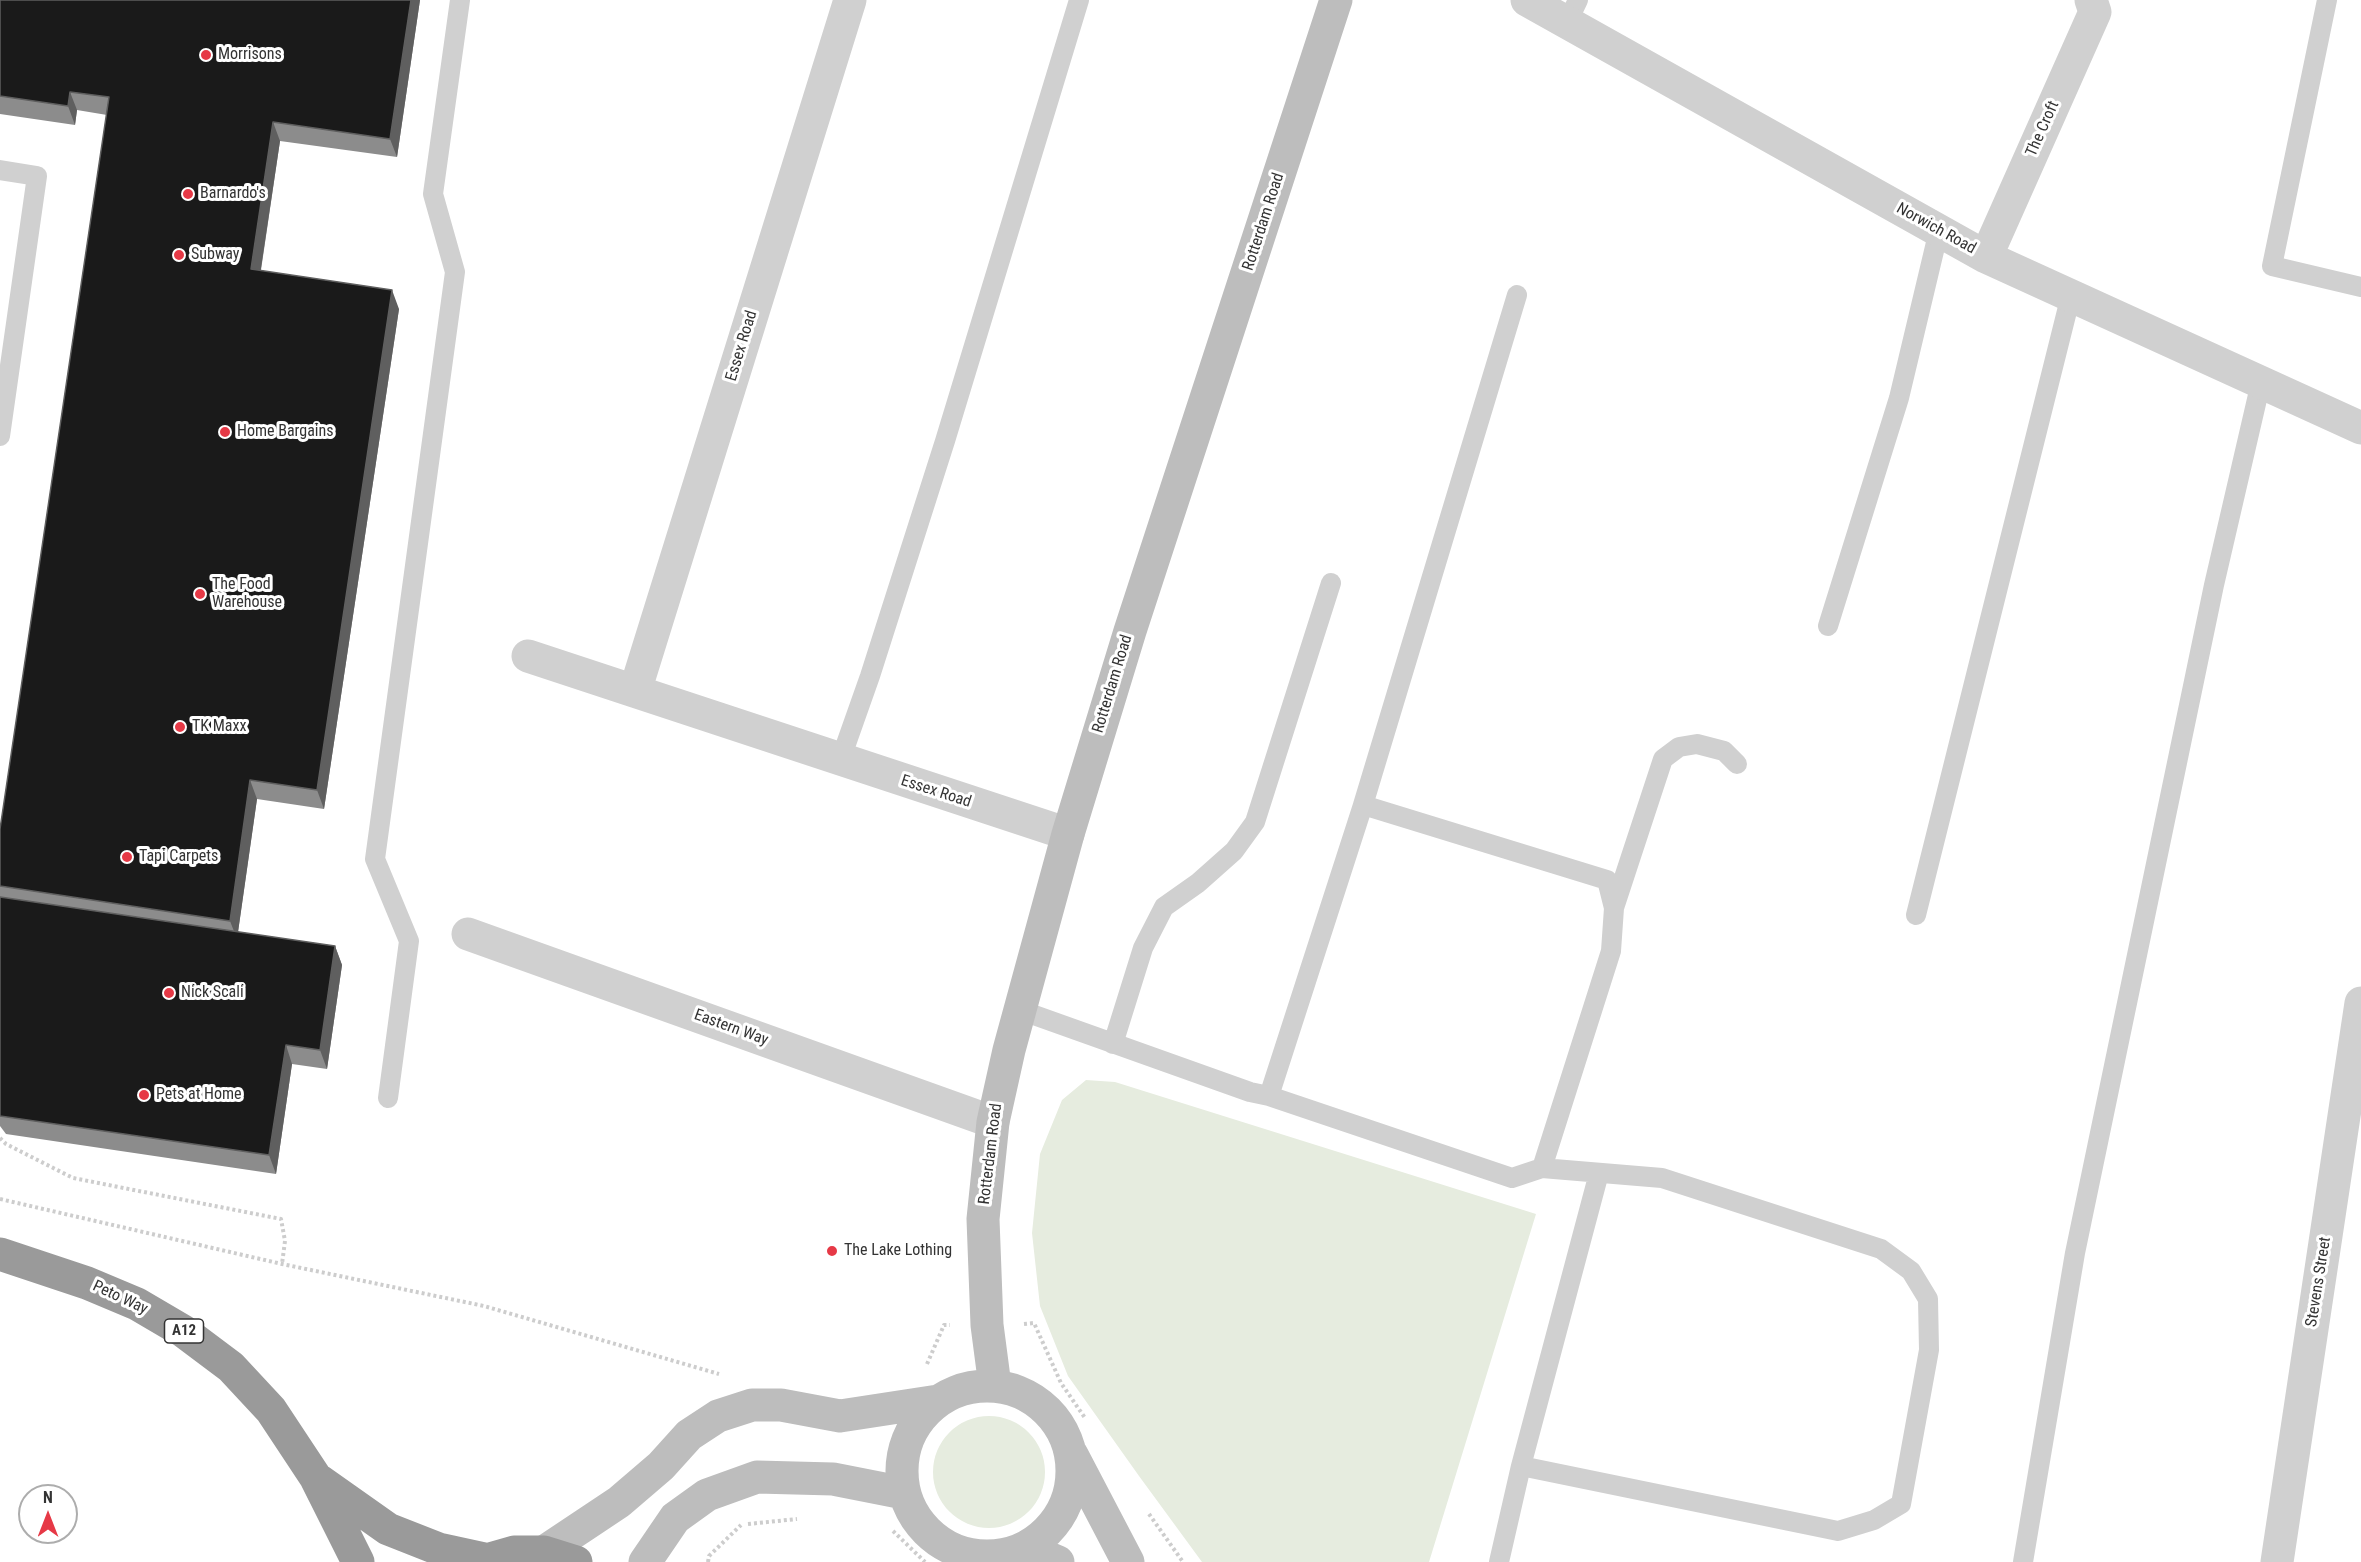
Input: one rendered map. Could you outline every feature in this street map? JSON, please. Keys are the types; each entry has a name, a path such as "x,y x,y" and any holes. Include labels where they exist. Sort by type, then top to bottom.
{"highway":[{"name":"Peto Way","path":"0,1254 87,1283 137,1304 183,1331 231,1367 271,1410 316,1478 358,1562"},
{"name":"Peto Way","path":"316,1478 388,1529 439,1549 482,1560"},
{"path":"482,1560 514,1552 544,1552 576,1562"}],"street":[{"name":"Essex Road","path":"635,691 850,0"},
{"name":"Rotterdam Road","path":"995,1386 987,1325 983,1219 993,1122 1020,1010 1068,834 1130,631 1336,0"},
{"name":"Norwich Road","path":"1527,0 1573,11 1986,257 2361,428"},
{"name":"The Croft","path":"1986,257 2094,12 2091,0"},
{"name":"Essex Road","path":"528,656 840,761 1068,834"},
{"name":"Eastern Way","path":"468,934 993,1122"},
{"name":"Stevens Street","path":"2277,1562 2361,1003"},
{"path":"544,1552 619,1502 661,1466 689,1435 718,1416 752,1405 781,1405 840,1416 938,1401 965,1388 995,1386 1021,1393 1044,1407 1061,1428 1071,1453 1128,1562"},
{"path":"938,1401 915,1426 903,1458 904,1493 917,1520 938,1541 966,1554 996,1556 1025,1548 1048,1531 1064,1508 1072,1481 1071,1453"},
{"path":"645,1562 675,1518 707,1495 757,1477 833,1479 904,1493"},
{"path":"1025,1548 1058,1562"}],"lane":[{"path":"388,1098 409,941 375,859 455,272 433,194 460,0"},
{"path":"840,761 870,676 945,441 1079,0"},
{"path":"2327,0 2272,266 2361,287"},
{"path":"0,170 37,176 0,436"},
{"path":"1828,626 1899,398 1939,230"},
{"path":"1269,1096 1363,806 1517,295"},
{"path":"1916,915 2071,295"},
{"path":"2024,1562 2075,1252 2214,585 2260,382"},
{"path":"1113,1044 1143,948 1164,907 1198,883 1234,851 1255,822 1331,583"},
{"path":"1542,1168 1611,951 1614,908 1663,759 1679,747 1697,744 1724,751 1737,764"},
{"path":"1363,806 1607,880 1614,908"},
{"path":"1020,1010 1250,1092 1269,1096 1512,1178 1542,1168 1662,1178 1881,1249 1911,1271 1928,1299 1929,1350 1901,1504 1874,1520 1838,1531 1521,1466"},
{"path":"1499,1562 1521,1466 1599,1173"}],"path":[{"path":"0,1138 6,1144 73,1178 281,1219 285,1241 282,1264"},
{"path":"0,1199 282,1264 484,1306 729,1377"},
{"path":"924,1370 944,1325 1034,1323 1061,1383 1086,1420"},
{"path":"1149,1513 1183,1562"},
{"path":"708,1562 709,1556 742,1524 808,1518"},
{"path":"883,1528 893,1531 925,1562"}],"shaded area":[{"path":"1086,1080 1115,1082 1536,1214 1429,1562 1202,1562 1139,1476 1068,1376 1040,1306 1032,1233 1040,1154 1062,1100"},
{"path":"989,1416 1010,1421 1028,1433 1040,1451 1045,1472 1040,1493 1028,1511 1010,1523 989,1528 968,1523 950,1511 938,1493 933,1472 938,1451 950,1433 968,1421"}],"building":[{"path":"0,0 411,0 390,139 273,122 251,269 392,290 317,790 250,780 230,921 0,886 0,829 109,97 70,92 68,106 0,96"},
{"path":"0,897 335,946 320,1050 286,1045 269,1155 0,1116"}],"place":[{"name":"Morrisons","path":"206,55"},
{"name":"Barnardo's","path":"188,194"},
{"name":"Subway","path":"179,255"},
{"name":"Home Bargains","path":"225,432"},
{"name":"The Food Warehouse","path":"200,594"},
{"name":"TK Maxx","path":"180,727"},
{"name":"Tapi Carpets","path":"127,857"},
{"name":"Nick Scali","path":"169,993"},
{"name":"Pets at Home","path":"144,1095"},
{"name":"The Lake Lothing","path":"832,1251"}]}
